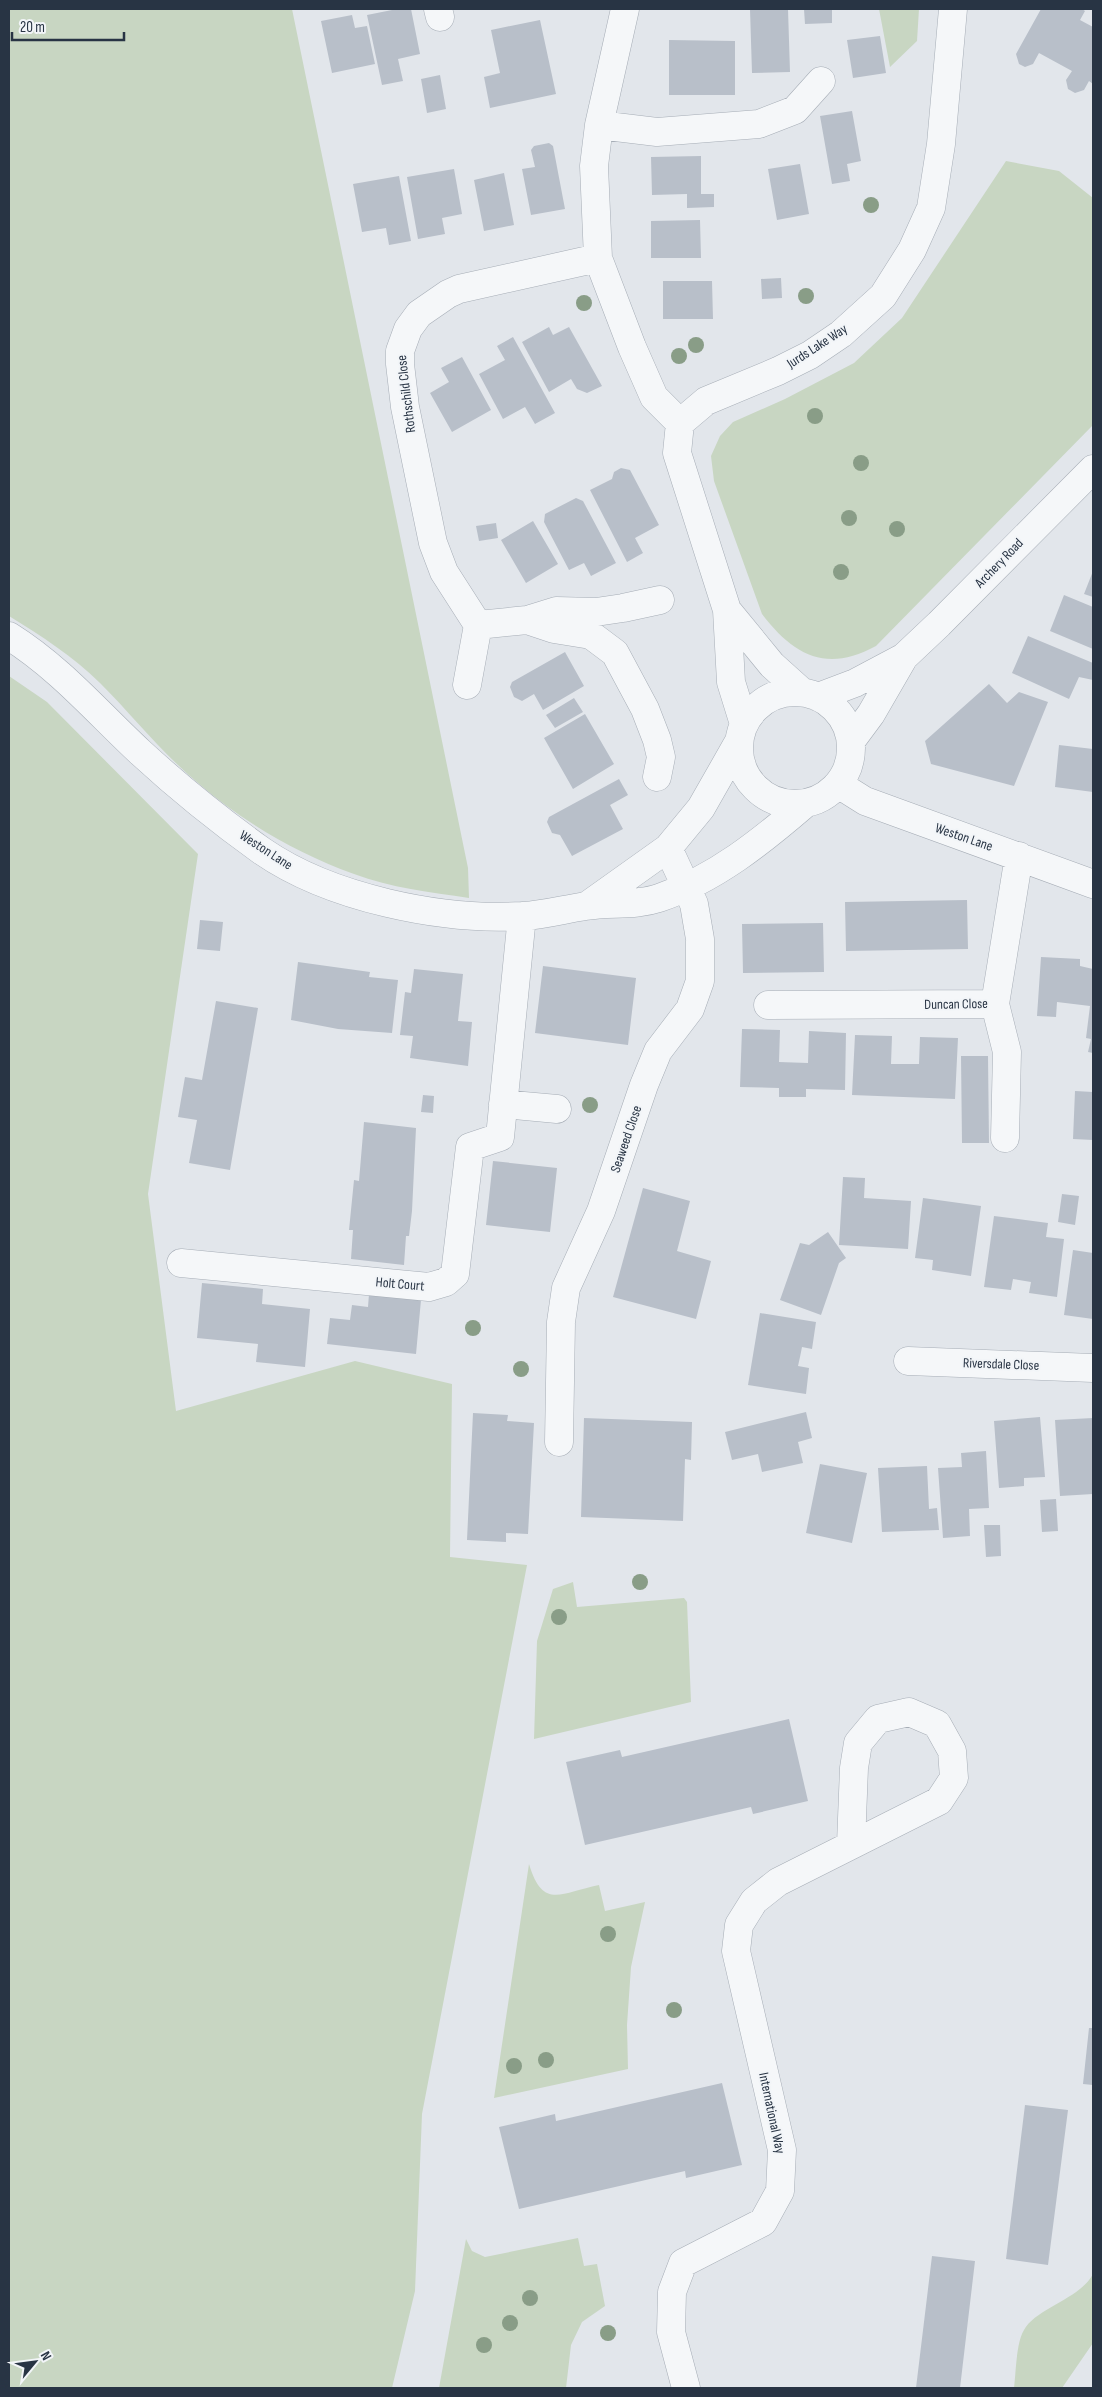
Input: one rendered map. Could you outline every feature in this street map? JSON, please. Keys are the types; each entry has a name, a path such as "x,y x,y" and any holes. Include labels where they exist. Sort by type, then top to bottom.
{"street":[{"path":"625,9 599,124 594,166 598,258 632,347 654,397 680,423 677,453 727,610 731,682 741,734 740,760 746,777 757,790 775,801 788,804 806,803 828,794 846,772 850,757 851,741 840,716 831,705 810,694 772,665 727,610"},
{"name":"Jurds Lake Way","path":"680,423 706,401 778,371 810,355 841,334 883,296 912,250 931,208 941,144 953,9"},
{"path":"599,124 657,132 759,124 795,110 821,81"},
{"name":"Rothschild Close","path":"478,625 444,572 433,543 405,407 400,351 408,329 419,314 448,294 459,289 598,258"},
{"name":"Archery Road","path":"851,741 871,714 904,657 1093,469"},
{"path":"467,685 478,625 527,620 556,611 596,612 660,600"},
{"path":"527,620 554,629 591,635 615,653 645,709 657,740 662,757 658,777"},
{"name":"Weston Lane","path":"9,636 70,681 140,752 220,819 264,852 302,874 365,897 428,911 485,916 522,916 588,905 640,904 687,887 764,839 806,803"},
{"name":"Archery Road","path":"810,694 855,683 904,657"},
{"path":"741,734 754,708 769,698 790,692 810,694"},
{"name":"Weston Lane","path":"588,905 668,848 701,808 741,734"},
{"name":"Weston Lane","path":"838,784 865,802 1093,884"},
{"name":"Seaweed Close","path":"559,1442 561,1322 566,1288 602,1211 644,1085 658,1051 690,1009 700,981 700,940 694,904 668,848"},
{"name":"Duncan Close","path":"768,1005 995,1004 1019,856"},
{"name":"Holt Court","path":"181,1263 429,1287 446,1282 455,1274 470,1147 500,1137 522,916"},
{"path":"995,1004 1007,1052 1005,1138"},
{"path":"503,1104 557,1108"},
{"name":"Riversdale Close","path":"908,1360 1093,1368"},
{"name":"International Way","path":"686,2388 671,2332 672,2292 683,2262 763,2222 780,2191 782,2150 736,1951 739,1925 754,1902 778,1882 939,1801 954,1778 952,1751 937,1724 909,1712 893,1715 878,1719 858,1743 854,1768 851,1844"}],"green space":[{"path":"9,9 292,9 468,868 469,898 411,889 368,879 312,857 252,824 215,797 185,771 100,683 79,664 9,616"},
{"path":"879,9 919,9 917,41 890,67"},
{"path":"1006,161 1059,171 1093,198 1093,425 876,646 858,654 842,658 827,659 813,656 799,650 786,641 762,614 714,481 711,456 720,436 733,422 785,399 854,363 902,318"},
{"path":"9,676 47,702 198,854 148,1194 176,1411 355,1361 452,1384 450,1557 527,1565 422,2114 415,2291 392,2388 9,2388"},
{"path":"573,1582 577,1607 684,1598 687,1602 691,1702 534,1739 537,1641 553,1589"},
{"path":"529,1864 540,1888 547,1893 563,1894 599,1885 605,1911 645,1902 631,1967 627,2025 628,2069 494,2098"},
{"path":"578,2238 584,2266 597,2264 605,2306 582,2322 571,2345 566,2388 439,2388 466,2239 472,2251 485,2257"},
{"path":"1093,2274 1093,2343 1062,2388 1014,2388 1018,2350 1024,2330 1038,2315 1069,2297 1087,2283"}],"building":[{"path":"397,9 411,9 420,54 398,59 403,81 382,85 367,15"},
{"path":"750,9 788,9 790,72 752,73"},
{"path":"804,9 832,9 832,23 805,24"},
{"path":"1041,9 1082,9 1085,11 1080,20 1093,27 1093,84 1089,81 1084,90 1075,93 1068,89 1066,80 1072,71 1039,53 1033,64 1025,67 1019,64 1016,54"},
{"path":"352,15 355,28 367,26 375,64 332,73 321,21"},
{"path":"540,20 556,94 490,108 484,77 500,73 491,30"},
{"path":"880,36 886,73 853,78 847,40"},
{"path":"669,40 735,41 735,95 669,95"},
{"path":"440,75 446,109 427,113 421,79"},
{"path":"852,111 861,161 847,164 850,181 832,184 820,116"},
{"path":"549,143 553,146 565,209 531,215 522,169 535,167 531,150 534,146"},
{"path":"701,156 701,194 714,194 714,207 687,208 687,194 652,195 651,157"},
{"path":"800,164 809,214 777,220 768,169"},
{"path":"454,169 462,214 442,218 445,234 418,239 407,177"},
{"path":"504,173 514,225 484,231 474,180"},
{"path":"399,176 411,241 389,245 386,228 362,232 353,184"},
{"path":"700,220 701,258 651,258 651,221"},
{"path":"781,278 782,298 762,299 761,279"},
{"path":"663,281 712,281 713,319 663,319"},
{"path":"549,327 553,335 569,327 602,386 587,393 577,389 571,379 549,392 522,342"},
{"path":"513,337 555,413 535,424 525,407 503,419 479,374 505,360 497,346"},
{"path":"462,357 491,410 452,432 430,393 449,382 441,368"},
{"path":"621,468 630,470 659,525 635,538 643,553 627,562 590,490 612,479 614,472"},
{"path":"576,498 583,501 616,563 591,576 584,563 569,570 544,522 545,514"},
{"path":"533,521 558,564 526,583 501,540"},
{"path":"496,523 498,538 479,541 476,526"},
{"path":"1093,571 1093,597 1084,594"},
{"path":"1064,595 1093,607 1093,649 1050,631"},
{"path":"1028,636 1093,663 1093,680 1079,677 1069,699 1012,673"},
{"path":"565,652 584,686 543,710 534,694 522,701 514,697 510,687 512,682"},
{"path":"989,684 1007,703 1019,692 1048,702 1014,786 931,764 925,741"},
{"path":"574,698 583,712 555,728 546,715"},
{"path":"585,714 614,764 573,789 544,738"},
{"path":"1059,745 1093,749 1093,792 1055,787"},
{"path":"619,779 628,795 610,805 623,829 572,856 560,835 552,833 547,822 549,817"},
{"path":"967,900 968,949 846,951 845,902"},
{"path":"200,920 223,922 220,951 197,949"},
{"path":"823,923 824,972 743,973 742,924"},
{"path":"1041,957 1080,959 1080,966 1093,969 1093,1053 1088,1052 1091,1039 1086,1038 1090,1006 1057,1002 1056,1017 1037,1016"},
{"path":"298,962 370,972 369,977 398,980 392,1033 338,1029 291,1020"},
{"path":"543,966 636,978 628,1045 535,1033"},
{"path":"414,969 463,974 458,1021 472,1022 468,1066 410,1058 413,1036 400,1035 405,992 411,993"},
{"path":"216,1001 258,1008 230,1170 189,1163 197,1120 178,1117 185,1077 202,1080"},
{"path":"742,1029 780,1030 779,1062 808,1063 809,1031 846,1033 845,1090 806,1089 806,1097 779,1097 779,1088 740,1087"},
{"path":"855,1035 892,1036 891,1064 919,1064 920,1037 958,1038 955,1099 852,1095"},
{"path":"961,1056 988,1056 989,1143 962,1143"},
{"path":"1075,1091 1093,1092 1093,1140 1073,1139"},
{"path":"423,1095 434,1096 433,1113 421,1112"},
{"path":"364,1122 416,1128 412,1211 409,1236 406,1236 404,1265 351,1259 353,1230 349,1230 354,1180 359,1181"},
{"path":"493,1161 557,1168 550,1232 486,1225"},
{"path":"843,1177 865,1178 864,1198 911,1201 908,1249 839,1245"},
{"path":"643,1188 690,1201 677,1251 711,1261 696,1319 613,1297"},
{"path":"1062,1194 1079,1196 1075,1225 1058,1222"},
{"path":"923,1198 981,1206 971,1276 932,1270 933,1260 915,1258"},
{"path":"994,1216 1048,1223 1046,1237 1064,1239 1057,1297 1029,1293 1031,1282 1013,1279 1011,1290 984,1287"},
{"path":"828,1232 846,1258 839,1263 821,1315 780,1300 800,1243 809,1245"},
{"path":"1073,1250 1093,1253 1093,1319 1064,1315"},
{"path":"202,1283 263,1289 262,1304 310,1309 305,1367 256,1362 258,1344 197,1338"},
{"path":"369,1294 421,1300 416,1354 327,1344 330,1318 350,1320 352,1305 368,1307"},
{"path":"760,1313 816,1322 812,1349 802,1347 798,1366 809,1368 806,1394 748,1385"},
{"path":"806,1412 812,1438 798,1442 803,1463 762,1472 758,1454 732,1460 725,1432"},
{"path":"473,1413 508,1415 507,1421 534,1423 528,1534 506,1533 506,1542 467,1540"},
{"path":"1040,1417 1045,1477 1024,1478 1024,1486 999,1488 994,1421"},
{"path":"584,1418 692,1422 691,1460 685,1459 683,1521 581,1517"},
{"path":"1093,1418 1093,1494 1060,1496 1055,1420"},
{"path":"986,1451 989,1508 969,1509 970,1536 943,1538 938,1468 962,1467 961,1453"},
{"path":"820,1464 867,1473 852,1543 806,1533"},
{"path":"927,1466 929,1509 937,1508 939,1530 882,1532 878,1468"},
{"path":"1056,1499 1058,1531 1042,1532 1040,1500"},
{"path":"984,1525 1000,1525 1001,1556 986,1557"},
{"path":"789,1719 808,1801 753,1814 751,1807 585,1845 566,1762 620,1750 622,1757"},
{"path":"1089,2028 1093,2028 1093,2085 1083,2084"},
{"path":"722,2083 742,2165 686,2178 685,2171 519,2209 499,2127 555,2114 556,2121"},
{"path":"1025,2105 1068,2110 1048,2265 1006,2259"},
{"path":"932,2256 975,2261 960,2388 916,2388"}]}
